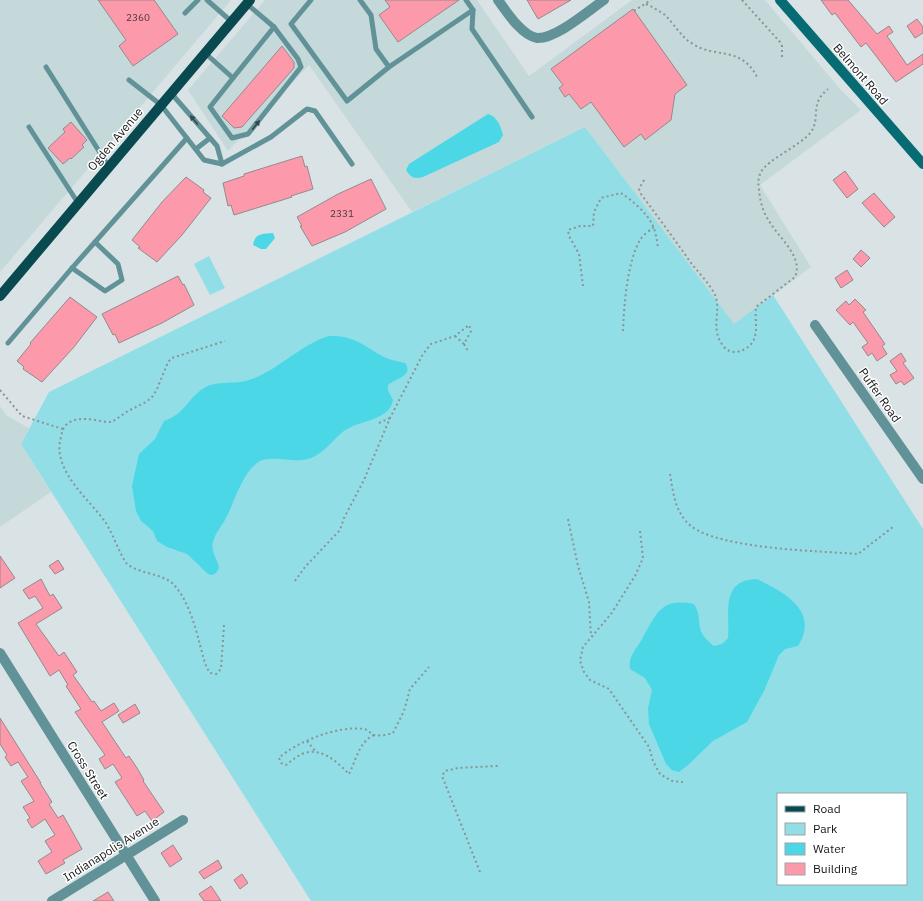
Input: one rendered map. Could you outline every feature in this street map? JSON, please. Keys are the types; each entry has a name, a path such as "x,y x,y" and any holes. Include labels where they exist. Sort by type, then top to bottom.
{"main road":[{"name":"Belmont Road","path":"780,0 923,164"},
{"name":"Ogden Avenue","path":"0,296 248,2"}],"street":[{"path":"498,0 514,21 528,34 537,38 554,34 604,0"},
{"name":"Puffer Road","path":"815,325 923,478"},
{"name":"Cross Street","path":"0,653 155,901"},
{"name":"Indianapolis Avenue","path":"52,901 183,820"}],"lane":[{"path":"185,13 198,0"},
{"path":"207,0 232,22"},
{"path":"311,0 291,24 347,101 389,67 473,10"},
{"path":"360,0 371,15 376,49 389,67"},
{"path":"466,0 473,10 472,29 532,117"},
{"path":"248,2 274,27 298,59 301,67 248,134 232,138 210,107 274,27"},
{"path":"205,53 233,78"},
{"path":"46,67 109,167"},
{"path":"129,80 161,105 204,160 222,164 271,137 307,109 315,111 352,164"},
{"path":"171,93 217,146 222,164"},
{"path":"29,127 78,203"},
{"path":"8,343 187,138"},
{"path":"196,150 210,138"},
{"path":"72,268 105,291 122,280 118,264 95,242"}],"path":[{"path":"634,11 651,0"},
{"path":"742,0 780,42 782,46 782,57"},
{"path":"646,4 665,15 684,38 694,45 702,49 730,53 742,60 755,72 758,78"},
{"path":"644,180 639,189 641,194 714,294 716,327 722,344 727,351 734,352 743,350 751,345 755,339 757,330 756,307 795,277 797,272 794,256 769,222 764,211 758,179 762,170 806,138 812,131 819,97 828,88"},
{"path":"583,286 579,254 569,236 568,230 580,226 593,226 594,212 601,198 621,192 633,201 649,218 654,227 658,248"},
{"path":"623,331 624,299 635,253 641,239 654,227"},
{"path":"295,581 305,567 340,530 344,518 364,480 390,418 416,366 431,344 455,336 469,325 471,331 464,344"},
{"path":"455,336 464,344 468,351"},
{"path":"224,341 172,358 168,362 153,396 146,402 128,410 112,422 78,419 66,424 59,441 61,457 67,474 77,490 106,524 127,564 133,568 163,578 172,583 181,595 195,626 205,666 210,673 216,674 221,669 224,626"},
{"path":"0,390 22,416 63,430"},
{"path":"379,423 390,418"},
{"path":"670,474 676,504 682,515 691,526 705,534 721,539 759,546 858,554 893,527"},
{"path":"568,519 578,566 589,602 591,637"},
{"path":"640,531 643,558 635,576 624,596 583,648 580,661 584,672 590,680 609,689 649,746 653,761 660,774 672,781 683,782"},
{"path":"316,752 301,754 286,765 281,763 279,758 286,752 307,741 331,732 364,729 374,734 393,733 398,726 404,711 410,689 430,667"},
{"path":"307,741 316,752 336,760 349,774 362,744 374,734"},
{"path":"480,872 442,776 445,771 458,768 498,766"}],"shaded area":[{"path":"0,0 231,0 0,272"},
{"path":"265,0 477,0 529,76 632,0 765,0 841,90 861,110 760,185 811,267 734,325 585,127 412,212 309,65 228,151 188,90"},
{"path":"0,406 7,416 29,428 21,444 51,492 0,527"}],"green space":[{"path":"585,127 734,324 773,295 923,529 923,901 311,901 21,444 49,392"},
{"path":"209,256 225,288 210,295 194,264"}],"water":[{"path":"488,114 496,119 501,129 503,135 499,142 423,177 413,177 408,173 406,170 409,164"},
{"path":"273,233 275,238 266,249 261,249 253,245 257,236"},
{"path":"329,336 352,339 384,357 405,363 407,367 406,374 388,385 388,390 393,400 387,411 376,418 355,425 344,431 322,452 311,458 305,460 269,459 257,463 245,477 226,518 214,539 212,545 213,552 219,568 216,573 212,575 208,574 187,554 167,547 157,541 153,531 141,521 136,511 132,486 139,454 155,439 164,421 177,414 198,392 204,388 214,384 249,380 260,376 270,371 308,345"},
{"path":"757,579 778,590 796,604 802,613 805,623 804,634 798,646 785,649 779,655 764,691 747,722 713,741 679,772 672,770 666,764 649,724 648,708 652,690 645,678 630,669 631,657 651,622 660,610 674,603 694,604 699,616 700,630 707,640 714,646 722,644 728,638 728,608 732,591 737,585 745,581"}],"building":[{"path":"98,0 154,0 178,34 133,66 119,46 126,40"},
{"path":"385,0 459,0 398,42 379,15 390,7"},
{"path":"527,0 571,0 538,19"},
{"path":"821,0 848,0 877,34 889,26 893,32 887,36 907,65 923,54 923,64 896,82 866,43 861,47 835,13 832,15"},
{"path":"633,9 687,85 675,94 671,120 645,140 641,134 624,147 591,102 581,109 569,94 565,97 559,88 563,85 551,69"},
{"path":"917,19 923,27 923,33 915,38 907,26"},
{"path":"282,46 294,62 294,68 242,127 234,128 222,116"},
{"path":"71,122 87,140 82,145 84,147 63,164 48,148 65,132 63,129"},
{"path":"302,156 305,167 307,166 313,189 234,215 231,205 228,206 223,183 244,176 244,174"},
{"path":"845,171 858,189 847,198 833,180"},
{"path":"186,177 204,190 203,192 211,198 182,235 157,262 138,248 140,247 132,240 162,202"},
{"path":"371,179 386,209 345,232 312,246 300,226 302,226 297,217 338,194"},
{"path":"874,193 895,217 884,227 862,203"},
{"path":"861,250 870,258 861,267 853,259"},
{"path":"847,270 853,280 841,288 835,278"},
{"path":"178,276 183,285 184,284 194,305 162,323 119,343 102,314"},
{"path":"70,297 97,317 74,347 42,382 23,369 24,367 17,361 31,344 30,343"},
{"path":"855,299 866,310 863,312 885,344 882,346 887,354 877,361 872,353 868,356 862,347 868,343 853,322 850,325 836,310 846,301 849,305"},
{"path":"901,353 906,361 903,363 914,378 904,385 901,381 896,384 890,375 897,371 890,361"},
{"path":"0,556 15,578 0,588"},
{"path":"58,560 64,569 55,574 49,566"},
{"path":"41,579 50,596 53,594 62,608 36,624 59,656 64,652 77,672 73,675 92,702 94,701 101,711 114,703 119,711 102,722 126,758 129,756 144,780 143,781 164,812 152,821 145,811 137,816 115,782 122,778 113,764 105,769 99,759 105,755 75,712 81,709 66,686 68,685 59,670 50,676 18,623 43,608 35,596 29,599 23,590"},
{"path":"135,704 140,713 123,723 118,715"},
{"path":"0,718 52,802 49,804 58,818 63,815 82,849 63,860 65,863 46,874 38,861 52,852 45,841 55,835 45,819 32,828 27,820 30,818 23,807 34,801 21,781 28,777 18,762 11,766 5,757 7,755 0,744"},
{"path":"173,845 182,859 170,867 161,853"},
{"path":"218,860 222,868 204,879 199,872"},
{"path":"242,874 248,883 240,889 234,880"},
{"path":"211,886 221,901 204,901 199,894"},
{"path":"108,892 114,901 93,901"}]}
